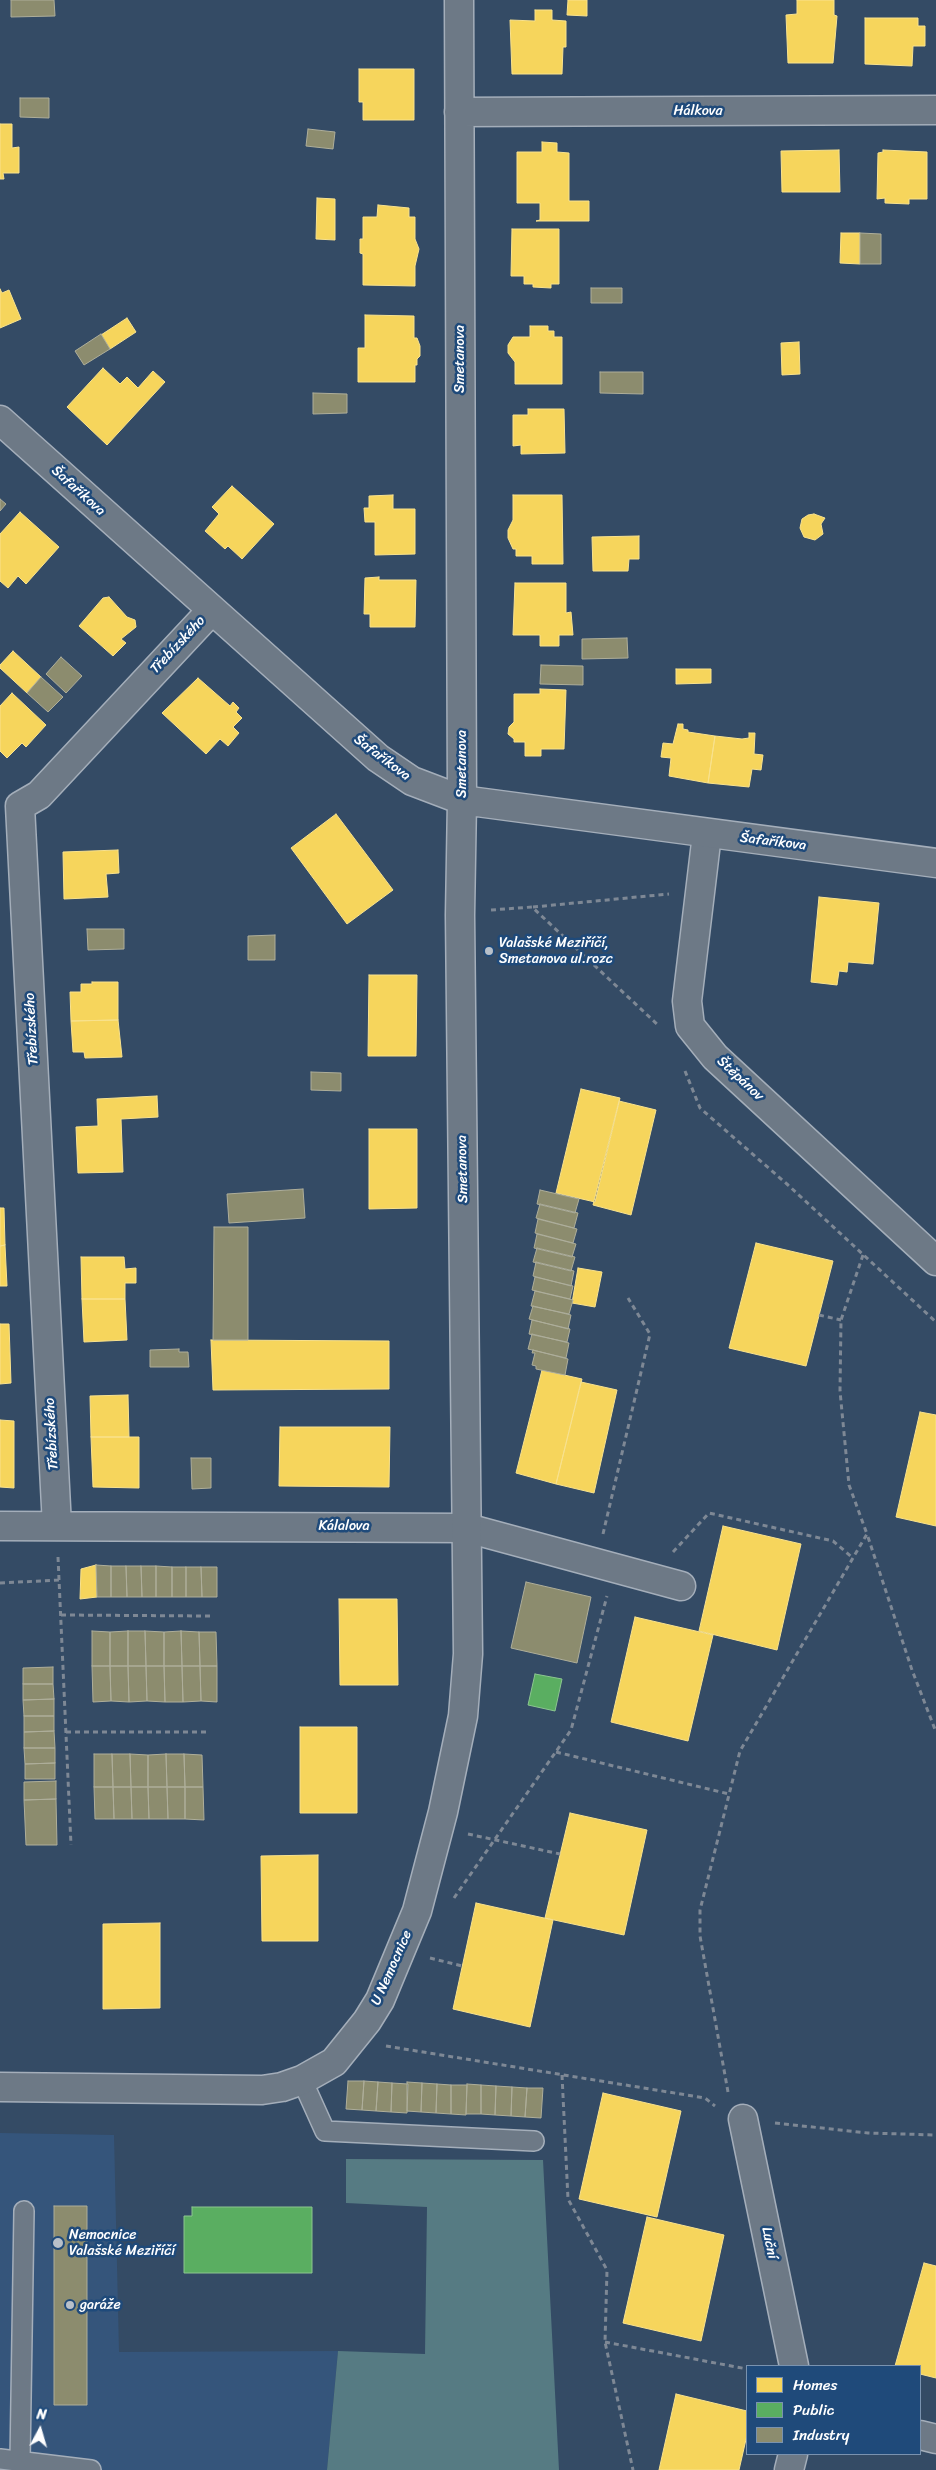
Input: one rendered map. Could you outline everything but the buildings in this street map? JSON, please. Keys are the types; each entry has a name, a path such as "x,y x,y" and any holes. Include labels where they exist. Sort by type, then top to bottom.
{"street":[{"name":"Smetanova","path":"459,0 462,800 460,915 467,1528"},
{"name":"Hálkova","path":"459,112 936,110"},
{"name":"Šafaříkova","path":"0,420 210,611 395,771 427,788 462,800 936,863"},
{"name":"Třebízského","path":"57,1526 10,807 38,795 210,611"},
{"name":"Štěpánov","path":"707,834 687,1001 690,1026 715,1056 936,1260"},
{"name":"Kálalova","path":"0,1526 467,1528 681,1586"},
{"name":"U Nemocnice","path":"0,2087 262,2090 282,2087 302,2080 334,2062 356,2036 380,2000 417,1911 463,1716 467,1684 467,1528"},
{"name":"Luční","path":"743,2119 794,2365"},
{"path":"921,2435 936,2439"},
{"path":"789,2470 793,2455"}],"lane":[{"path":"302,2080 325,2131 534,2141"},
{"path":"20,2461 24,2211"},
{"path":"0,2458 92,2470"}],"path":[{"path":"484,910 700,892"},
{"path":"532,907 663,1029"},
{"path":"684,1069 700,1108 788,1185 936,1322"},
{"path":"863,1255 842,1320 840,1391 849,1485 912,1670 936,1732"},
{"path":"453,1900 571,1730 650,1334 628,1298"},
{"path":"819,1315 842,1320"},
{"path":"648,1577 709,1513 833,1541 853,1558"},
{"path":"57,1526 71,1845"},
{"path":"867,1534 740,1751 700,1910 700,1936 732,2118 868,2132 936,2135"},
{"path":"0,1582 59,1580"},
{"path":"61,1615 210,1616"},
{"path":"66,1732 210,1732"},
{"path":"556,1752 729,1794"},
{"path":"438,1828 560,1854"},
{"path":"562,2074 568,2199 607,2270 605,2342 633,2470"},
{"path":"605,2342 746,2369"}],"shaded area":[{"name":"Nemocnice Valašské Meziříčí","path":"0,2133 114,2135 119,2352 338,2351 327,2470 0,2470"}],"green space":[{"path":"346,2159 543,2160 559,2470 327,2470 338,2351 425,2354 427,2207 346,2203"}],"place":[{"name":"Valašské Meziříčí, Smetanova ul.rozc","path":"489,951"},
{"name":"Nemocnice Valašské Meziříčí","path":"58,2243"},
{"name":"garáže","path":"70,2305"}]}
